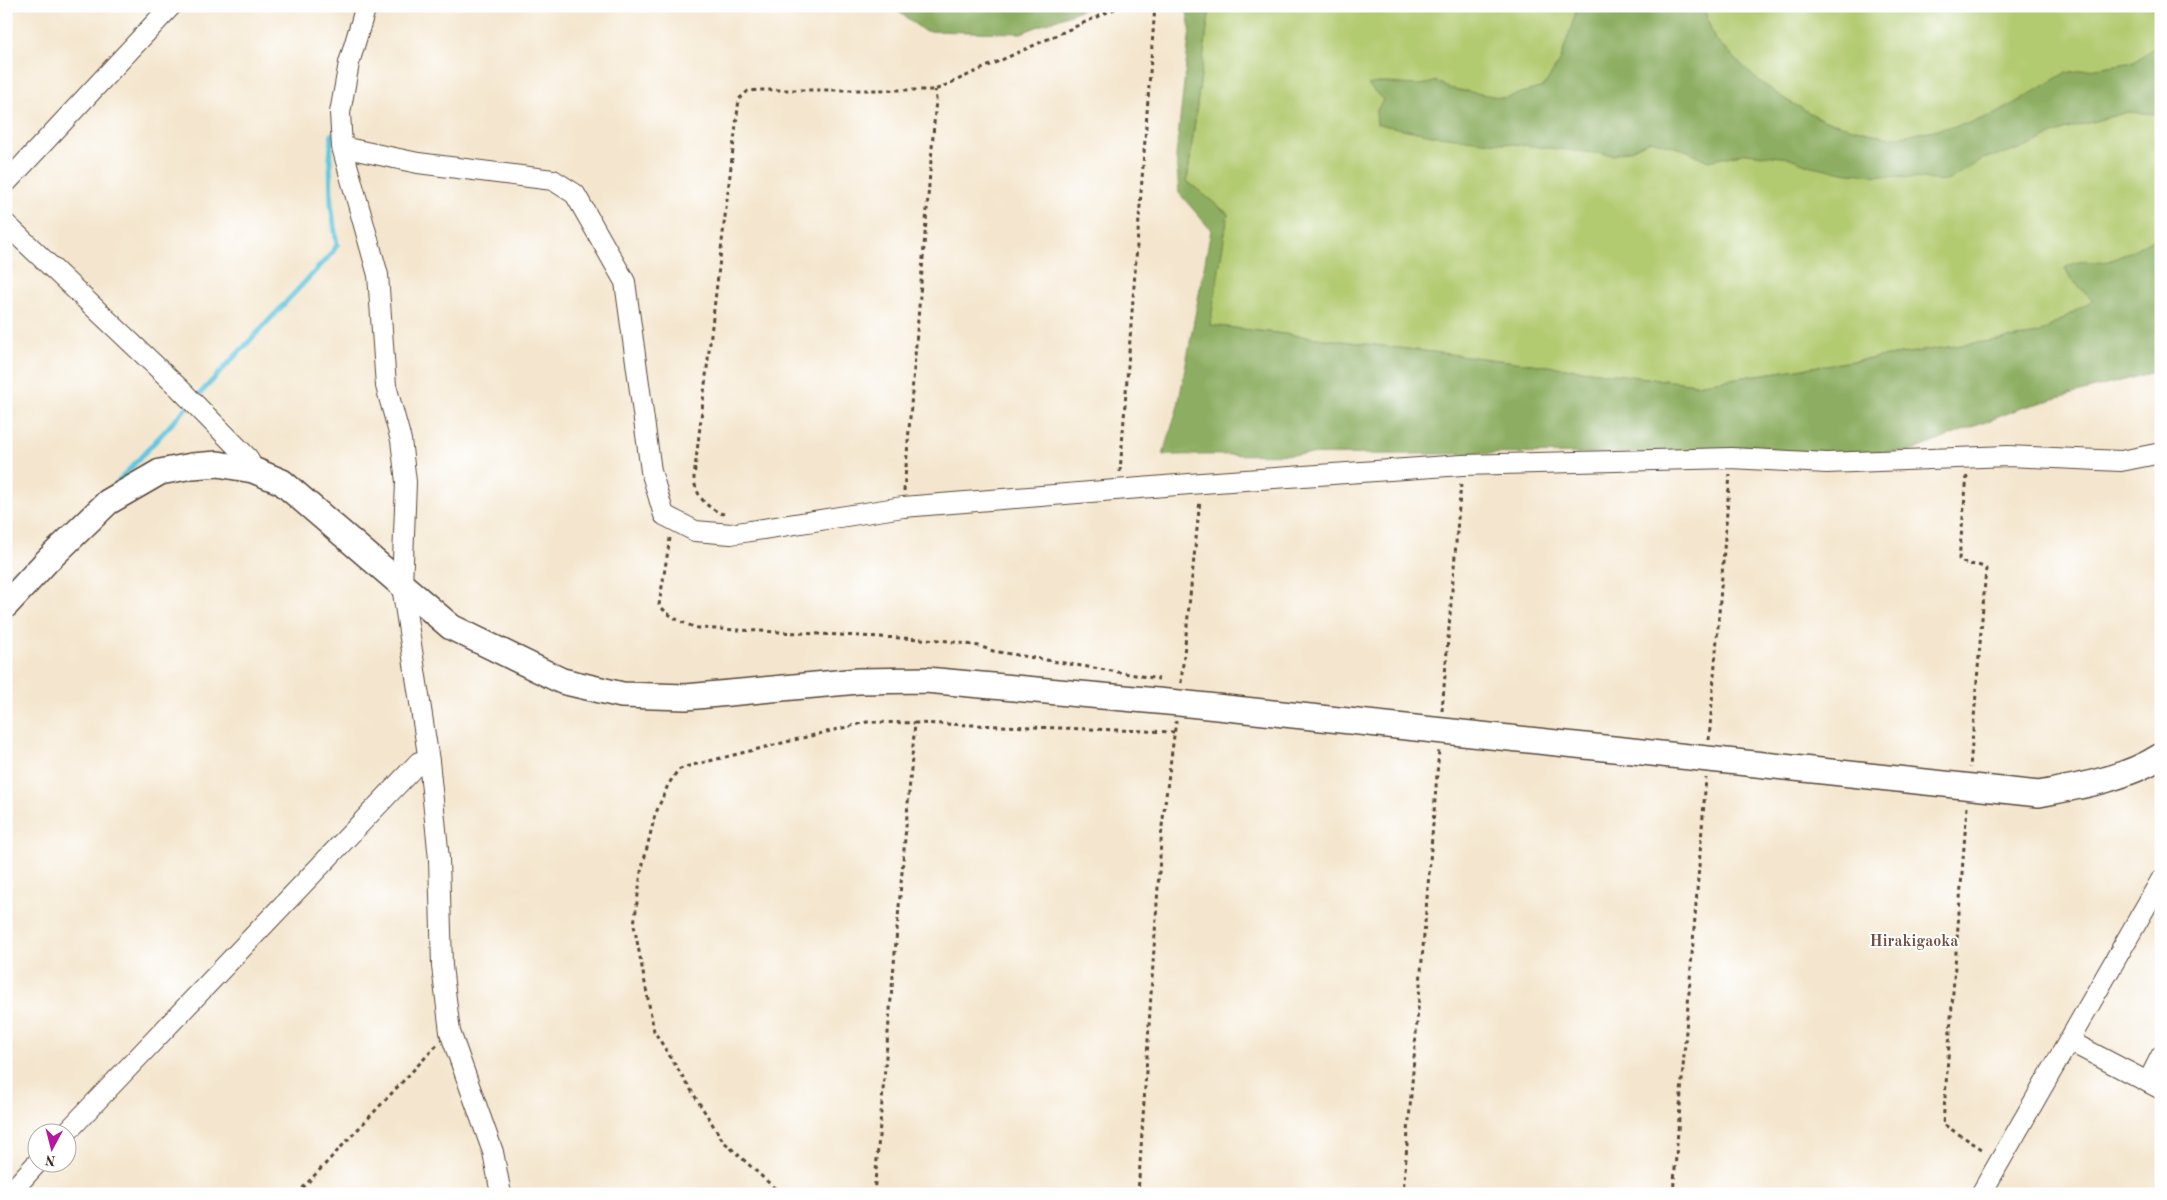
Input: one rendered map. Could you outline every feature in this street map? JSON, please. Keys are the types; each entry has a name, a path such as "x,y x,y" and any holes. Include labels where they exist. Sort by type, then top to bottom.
{"street":[{"path":"6,183 171,6"},
{"path":"366,6 349,63 340,113 342,147 378,275 386,386 401,440 406,482 402,586 428,761 439,860 442,966 450,1032 493,1152 501,1194"},
{"path":"342,147 418,163 553,180 575,194 625,282 651,471 664,515 695,532 731,534 903,507 1119,489 1462,465 1731,458 1828,463 2008,456 2121,461 2161,453"},
{"path":"6,224 179,388 248,458 253,470"},
{"path":"6,605 46,562 108,502 160,472 192,466 218,464 253,470 282,482 451,628 562,681 622,695 686,697 858,681 926,680 1178,689 1441,731 2039,794 2092,784 2148,764 2161,756"},
{"path":"77,1122 419,762 428,761"},
{"path":"1981,1194 2161,880"},
{"path":"2069,1041 2154,1086 2161,1056"},
{"path":"9,1194 29,1172"}],"path":[{"path":"728,514 709,508 694,487 694,477 740,99 748,91 760,90 935,90 1120,6"},
{"path":"1119,489 1155,6"},
{"path":"903,507 935,90"},
{"path":"1673,1194 1731,458"},
{"path":"1968,458 1959,559 1963,563 1981,565 1986,569 1943,1124 2001,1161"},
{"path":"1403,1194 1462,465"},
{"path":"1138,1194 1162,826 1175,732 1178,689 1202,483"},
{"path":"673,519 659,605 681,623 698,628 941,640 979,646 993,651 1162,679"},
{"path":"782,1194 723,1140 654,1031 634,925 641,872 654,815 668,785 678,770 866,722 1175,732"},
{"path":"874,1194 915,723"},
{"path":"297,1194 450,1032"}],"green space":[{"path":"891,6 1091,6 1021,33 924,31"},
{"path":"1186,6 1210,6 1187,181 1228,214 1210,325 1696,384 2038,334 2093,300 2072,280 2065,268 2071,264 2105,262 2118,258 2161,234 2161,370 2021,408 1909,452 1163,455 1178,406 1211,230 1179,193 1176,156 1190,29"},
{"path":"1210,6 2161,6 2161,258 2038,334 1696,384 1209,325 1228,214 1187,182"},
{"path":"1578,6 1703,6 1714,38 1755,78 1783,98 1823,120 1890,138 1967,124 1998,113 2065,73 2134,62 2161,42 2161,117 2158,114 2127,112 2064,130 2027,147 1983,159 1947,181 1849,173 1811,166 1790,158 1746,153 1708,161 1688,151 1651,140 1631,150 1614,155 1437,136 1377,124 1376,112 1383,100 1368,85 1385,83 1419,85 1436,81 1448,88 1504,98 1543,87 1560,61"}],"waterway":[{"path":"195,399 332,253 337,245 331,204 330,158 332,134"},
{"path":"113,487 189,405"}],"district":[{"name":"Hirakigaoka","path":"1914,940"}]}
